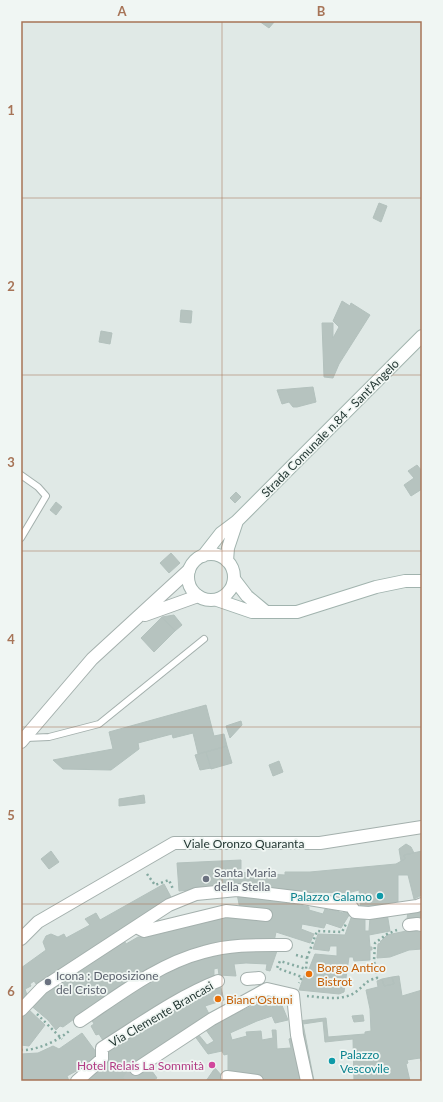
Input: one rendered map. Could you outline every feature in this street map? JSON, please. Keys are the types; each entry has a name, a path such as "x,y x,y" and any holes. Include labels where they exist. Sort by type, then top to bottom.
{"street":[{"name":"Strada Comunale n.84 - Sant'Angelo","path":"203,556 221,533 237,520 422,336"},
{"name":"Strada Comunale n.84 - Sant'Angelo","path":"227,561 228,548 237,520"},
{"path":"217,600 230,590 234,580 233,570 227,561 218,555 209,554 193,562 189,570 188,580 190,587 198,596 209,600 217,600 252,612 265,611 275,614 297,612 376,587 405,581 422,582"},
{"path":"23,740 92,659 189,570"},
{"path":"234,580 247,596 265,611"},
{"path":"134,620 156,609 198,596"},
{"name":"Viale Oronzo Quaranta","path":"21,939 38,922 174,842 320,842 422,827"},
{"path":"24,1007 42,988 179,900 196,894 237,890 303,898 351,906 355,912 369,913 422,904"},
{"path":"136,927 144,931 226,911 266,915"},
{"path":"409,925 422,925"},
{"path":"80,1021 148,977 180,960 205,951 243,945 286,945"},
{"name":"Via Clemente Brancasi","path":"84,1079 102,1058 102,1048 163,1010 203,987 218,981"},
{"path":"136,1069 212,1019 267,989 293,995 295,1024 307,1081"},
{"path":"227,1076 257,1081"}],"lane":[{"path":"21,475 38,487 46,496 21,538"},
{"path":"23,740 49,737 99,724 204,639"}],"path":[{"path":"139,863 154,885 169,880"},
{"path":"293,982 300,983 302,977 277,968 280,961 306,970 307,958 317,931 342,932 351,915 355,912"},
{"path":"293,995 333,998 356,992 367,980 377,978 374,961 375,943 387,934 409,925"},
{"path":"286,945 284,951 307,958"},
{"path":"24,1007 48,1023 62,1039"},
{"path":"21,1050 27,1050 62,1039 80,1021"}],"building":[{"path":"259,21 275,21 269,28"},
{"path":"379,203 387,206 381,222 373,218"},
{"path":"342,301 350,306 351,303 370,315 339,364 333,378 324,377 322,323 333,323 333,338 339,327 333,321"},
{"path":"181,310 192,311 191,323 180,322"},
{"path":"101,331 112,333 110,344 99,342"},
{"path":"313,387 316,402 297,407 293,407 289,402 282,404 277,390"},
{"path":"417,465 422,471 422,489 411,496 404,485 414,478 408,471"},
{"path":"236,492 241,497 235,503 230,498"},
{"path":"56,502 62,507 56,515 50,510"},
{"path":"171,553 180,563 169,573 160,563"},
{"path":"174,615 182,625 175,631 162,617"},
{"path":"162,617 175,631 154,652 141,638"},
{"path":"206,705 214,736 224,734 227,746 198,754 193,733 173,738 172,734 138,743 139,749 111,770 63,769 53,760 113,749 109,732"},
{"path":"241,721 242,725 230,738 226,726"},
{"path":"227,746 232,763 211,769 206,752"},
{"path":"206,752 211,768 200,770 195,755"},
{"path":"279,761 283,772 273,776 269,765"},
{"path":"144,795 145,803 119,806 119,799"},
{"path":"406,844 411,847 414,853 404,855 405,859 401,861 399,849"},
{"path":"51,851 59,862 49,869 41,859"},
{"path":"422,851 422,895 414,899 408,875 398,875 398,903 389,904 388,907 361,911 359,890 348,893 280,891 234,886 235,872 285,875 285,872 310,872 396,864 405,859 404,855"},
{"name":"Santa Maria della Stella","path":"241,860 241,872 235,872 234,886 179,891 177,863"},
{"path":"164,884 171,897 111,940 39,988 34,981 30,984 31,986 25,989 28,998 21,1006 21,968 46,950 43,942 46,936 51,934 58,937 64,934 66,938 90,925 85,919 96,913 100,920"},
{"path":"237,894 309,907 309,910 323,914 325,909 343,913 344,911 351,912 341,928 326,923 324,928 302,924 301,929 314,934 310,943 276,932 274,942 170,961 81,1014 63,1027 60,1026 56,1030 48,1020 29,1004 46,990 88,965 124,940 126,944 138,937 147,937 164,927 226,914 270,919 272,914 240,909"},
{"path":"408,911 422,912 422,923 407,919"},
{"path":"387,913 390,931 369,935 370,947 372,947 372,950 370,950 370,960 354,961 353,957 349,957 344,992 339,994 299,990 305,973 307,974 315,954 337,956 337,946 330,946 329,951 313,949 318,934 345,935 353,916 365,917 365,931 369,931 370,917"},
{"path":"416,929 422,931 422,949 409,950 390,957 377,958 378,944 381,943 380,942 387,935"},
{"path":"243,948 278,948 270,971 266,970 267,964 246,963 234,964 236,976 219,975 218,968 214,969 214,980 104,1042 99,1034 96,1035 91,1026 94,1024 89,1015 174,966"},
{"path":"399,976 402,996 422,990 422,1064 420,1058 407,1060 408,1063 406,1064 410,1081 310,1081 298,1021 326,1018 328,1037 365,1034 365,1032 371,1031 370,1009 366,990 378,987 377,981 382,979 384,986 394,984 392,977"},
{"path":"392,977 394,984 384,986 382,979"},
{"path":"220,984 224,1000 205,1006 210,1016 149,1067 157,1078 152,1081 89,1081 88,1078 95,1068 109,1060 104,1049 130,1032"},
{"path":"267,999 271,1007 281,1003 288,1020 275,1023 272,1016 230,1033 232,1040 247,1036 246,1032 261,1031 262,1040 273,1038 272,1030 276,1030 277,1049 291,1048 289,1039 294,1037 303,1081 275,1081 228,1073 228,1054 224,1055 222,1051 208,1054 194,1035","holes":["206,1030 214,1041 207,1045 198,1034"]},
{"path":"26,1007 45,1025 29,1046 21,1045 21,1013"},
{"path":"363,1015 364,1021 354,1022 352,1016"},
{"name":"Palazzo Vescovile","path":"323,1021 325,1042 353,1039 354,1081 314,1081 303,1024"},
{"path":"82,1033 99,1056 81,1074 78,1070 67,1076 69,1081 21,1081 21,1054 38,1053 53,1046 59,1049"},
{"path":"215,1068 223,1077 231,1081 206,1081"}],"tunnel":[{"path":"128,1081 136,1069"}],"place":[{"name":"Santa Maria della Stella","path":"206,879"},
{"name":"Palazzo Calamo","path":"380,896"},
{"name":"Borgo Antico Bistrot","path":"309,974"},
{"name":"Icona : Deposizione del Cristo","path":"48,982"},
{"name":"Bianc'Ostuni","path":"218,999"},
{"name":"Palazzo Vescovile","path":"332,1061"},
{"name":"Hotel Relais La Sommità","path":"212,1065"}]}
